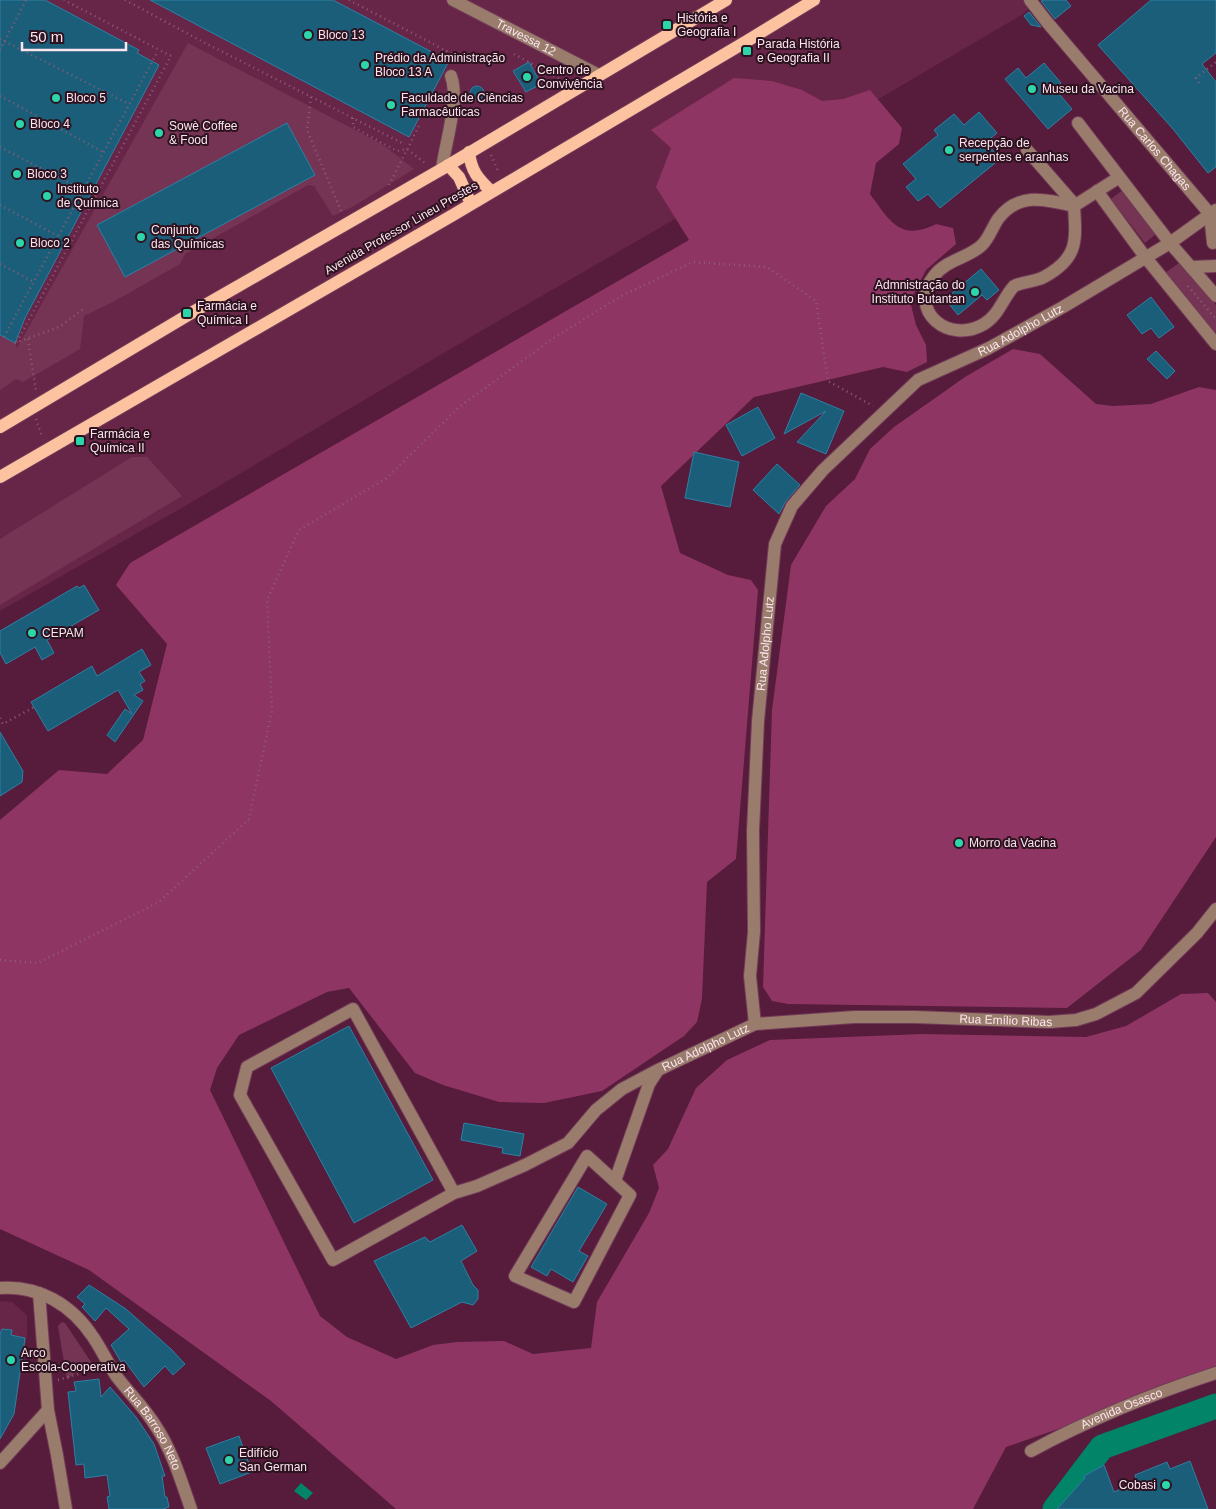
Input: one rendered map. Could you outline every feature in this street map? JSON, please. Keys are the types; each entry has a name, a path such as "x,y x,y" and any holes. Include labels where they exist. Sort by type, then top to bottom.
{"main road":[{"path":"0,426 218,297 442,169 726,0"},
{"name":"Avenida Professor Lineu Prestes","path":"0,477 492,192 814,0"},
{"path":"469,152 475,176 492,192"},
{"path":"442,169 459,177 471,204"}],"street":[{"name":"Travessa 12","path":"453,0 599,75"},
{"name":"Rua Carlos Chagas","path":"1030,0 1213,212"},
{"path":"442,169 454,101 452,76"},
{"path":"1078,123 1170,244 1216,296"},
{"path":"1027,150 1074,205 1076,237 1071,252 1064,263 1044,277 1014,286 994,316 983,325 954,331 941,326 933,319 928,309 926,296 929,285 936,274 952,260 981,246 1004,211 1017,202 1032,200 1046,200 1074,205 1118,178"},
{"path":"1097,191 1146,258 1216,344"},
{"path":"1213,212 1213,243"},
{"name":"Rua Adolpho Lutz","path":"615,1181 649,1084 658,1070 755,1024 750,976 754,932 752,831 758,721 776,544 792,506 823,470 883,411 918,380 989,348 1063,308 1170,244 1213,212"},
{"path":"1191,267 1216,266"},
{"name":"Rua Emílio Ribas","path":"755,1024 854,1017 915,1017 1048,1022 1076,1020 1096,1014 1136,993 1197,933 1216,909"},
{"path":"454,1193 353,1009 247,1067 240,1095 333,1260 454,1193 477,1186 526,1165 568,1142 596,1110 615,1094 658,1070"},
{"path":"587,1156 615,1181 630,1195 574,1302 515,1276 587,1156"},
{"name":"Rua Barroso Neto","path":"0,1288 10,1287 40,1293 56,1300 74,1312 93,1336 116,1376 157,1427 174,1461 191,1509"},
{"path":"40,1293 48,1410 66,1509"},
{"name":"Avenida Osasco","path":"1031,1451 1113,1411 1216,1372"},
{"path":"0,1463 48,1410"}],"path":[{"path":"0,50 26,0"},
{"path":"64,0 172,56 16,343 59,327 85,308"},
{"path":"125,0 402,143"},
{"path":"349,0 460,58 452,76"},
{"path":"0,39 129,104"},
{"path":"4,337 158,51"},
{"path":"514,54 576,88"},
{"path":"1200,83 1196,78 1216,62"},
{"path":"0,96 103,152"},
{"path":"312,97 308,130 346,223"},
{"path":"353,118 353,128 398,151 407,149 442,169"},
{"path":"379,204 420,124"},
{"path":"486,142 503,184"},
{"path":"0,147 83,190"},
{"path":"0,205 58,236"},
{"path":"0,960 38,963 160,902 249,819 272,710 267,600 300,530 387,478 458,408 552,339 623,295 694,262 767,267 816,301 828,381 883,411"},
{"path":"0,264 34,282"},
{"path":"1185,283 1216,319"},
{"path":"218,297 240,337"},
{"path":"28,339 35,406 46,450"},
{"path":"0,718 3,724 34,707"},
{"path":"46,1384 110,1365"}],"shaded area":[{"path":"0,0 1039,0 1023,14 670,222 481,331 187,505 0,611"},
{"path":"188,43 382,144 414,169 352,207 333,216 314,186 308,185 185,254 180,264 113,302 84,316 80,349 23,382 16,379 0,390 0,336 15,343 17,348"},
{"path":"734,78 772,81 802,90 822,101 843,99 870,90 902,128 899,144 876,163 870,194 884,213 897,226 913,231 936,224 953,228 956,244 926,270 910,301 916,325 926,345 927,362 907,372 883,367 754,397 661,486 680,553 728,575 751,580 758,590 736,859 707,882 702,999 697,1022 684,1036 602,1091 544,1103 499,1102 443,1085 415,1073 349,988 327,992 239,1035 217,1068 210,1090 320,1316 347,1337 396,1359 433,1345 457,1342 504,1341 533,1354 591,1348 597,1302 649,1213 659,1188 653,1165 668,1149 696,1088 727,1060 770,1040 922,1034 1086,1037 1126,1026 1181,994 1208,993 1216,1002 1216,1375 1006,1447 973,1509 396,1509 271,1401 89,1270 0,1229 0,820 59,770 107,774 143,740 167,644 116,585 130,563 689,240 656,187 671,148 651,130"},
{"path":"1124,189 1157,233 1145,243 1111,199"},
{"path":"1179,263 1216,305 1216,335 1165,273"},
{"path":"1013,349 1040,354 1096,404 1113,406 1151,404 1199,387 1216,390 1216,837 1141,950 1067,1008 788,1004 772,1001 763,987 772,710 791,565 826,506 855,479 870,449 894,427 965,377"},
{"path":"132,457 147,457 182,496 0,605 0,539"},
{"name":"Arco Escola-Cooperativa","path":"0,1301 12,1302 27,1315 27,1334 16,1400 0,1386"},
{"path":"62,1322 65,1323 97,1371 80,1371 67,1380 58,1326"},
{"path":"301,1483 313,1493 306,1500 294,1491"}],"building":[{"name":"Instituto de Química","path":"0,0 45,0 139,50 137,53 159,65 25,318 15,343 0,335"},
{"name":"Faculdade de Ciências Farmacêuticas","path":"150,0 333,0 449,61 409,137"},
{"path":"1066,0 1071,6 1055,19 1041,1"},
{"path":"1151,0 1216,0 1216,53 1202,64 1216,82 1216,167 1208,173 1173,129 1098,45"},
{"path":"1029,12 1041,27 1031,25 1024,16"},
{"name":"Centro de Convivência","path":"529,62 541,84 526,92 513,71"},
{"path":"1044,63 1061,83 1055,89 1072,109 1048,129 1005,79 1018,68 1026,78"},
{"path":"477,86 482,88 484,93 482,98 477,100 472,98 470,93 472,88"},
{"name":"Recepção de serpentes e aranhas","path":"979,112 997,133 986,142 1000,159 940,208 928,194 918,201 906,187 916,179 903,164 938,135 934,130 954,114 964,125"},
{"path":"287,123 315,175 125,277 97,225"},
{"name":"Admnistração do Instituto Butantan","path":"981,269 999,290 987,300 982,295 958,315 945,299"},
{"path":"1151,297 1174,327 1159,338 1151,328 1142,334 1127,315"},
{"path":"1156,351 1175,371 1167,379 1147,359"},
{"path":"801,393 844,411 826,454 797,442 826,411 784,434"},
{"path":"758,407 775,438 742,456 726,425"},
{"path":"694,452 739,462 730,507 685,498"},
{"path":"777,464 800,485 786,501 779,514 753,490"},
{"path":"84,585 99,610 47,640 54,653 42,660 35,647 6,664 0,653 0,631 77,586 79,588"},
{"path":"142,649 151,665 139,672 145,681 140,684 143,690 134,695 143,701 115,742 107,735 125,709 132,714 118,690 48,731 31,702 92,666 97,676"},
{"path":"0,732 23,771 22,782 0,796"},
{"path":"349,1026 433,1180 354,1223 271,1068"},
{"path":"464,1123 524,1134 520,1156 502,1153 503,1148 461,1140"},
{"path":"578,1187 607,1204 579,1251 588,1256 573,1282 551,1269 547,1276 531,1267"},
{"path":"462,1225 477,1251 461,1261 473,1285 478,1290 478,1299 473,1305 462,1302 411,1328 374,1261 425,1237 430,1242"},
{"path":"89,1285 126,1309 185,1364 173,1375 165,1366 144,1387 124,1360 121,1362 111,1345 129,1329 106,1308 95,1321 82,1307 85,1304 77,1297"},
{"name":"Arco Escola-Cooperativa","path":"2,1329 12,1330 11,1335 25,1338 14,1414 0,1439 0,1334"},
{"path":"99,1379 101,1397 110,1387 136,1417 154,1444 165,1476 162,1476 165,1497 167,1497 169,1507 163,1509 109,1509 107,1497 110,1496 107,1475 85,1478 84,1464 76,1465 68,1392 76,1391 74,1382"},
{"name":"Edifício San German","path":"239,1436 252,1472 220,1484 206,1448"},
{"name":"Cobasi","path":"1190,1461 1208,1509 1057,1509 1085,1478 1084,1476 1104,1465 1114,1492 1137,1482 1135,1475 1167,1462 1170,1469"}],"waterway":[{"path":"1055,1509 1102,1447 1216,1406"}],"place":[{"name":"História e Geografia I","path":"667,25"},
{"name":"Bloco 13","path":"308,35"},
{"name":"Parada História e Geografia II","path":"747,51"},
{"name":"Prédio da Administração Bloco 13 A","path":"365,65"},
{"name":"Centro de Convivência","path":"527,77"},
{"name":"Museu da Vacina","path":"1032,89"},
{"name":"Bloco 5","path":"56,98"},
{"name":"Faculdade de Ciências Farmacêuticas","path":"391,105"},
{"name":"Bloco 4","path":"20,124"},
{"name":"Sowè Coffee & Food","path":"159,133"},
{"name":"Recepção de serpentes e aranhas","path":"949,150"},
{"name":"Bloco 3","path":"17,174"},
{"name":"Instituto de Química","path":"47,196"},
{"name":"Conjunto das Químicas","path":"141,237"},
{"name":"Bloco 2","path":"20,243"},
{"name":"Admnistração do Instituto Butantan","path":"975,292"},
{"name":"Farmácia e Química I","path":"187,313"},
{"name":"Farmácia e Química II","path":"80,441"},
{"name":"CEPAM","path":"32,633"},
{"name":"Morro da Vacina","path":"959,843"},
{"name":"Arco Escola-Cooperativa","path":"11,1360"},
{"name":"Edifício San German","path":"229,1460"},
{"name":"Cobasi","path":"1166,1485"}]}
